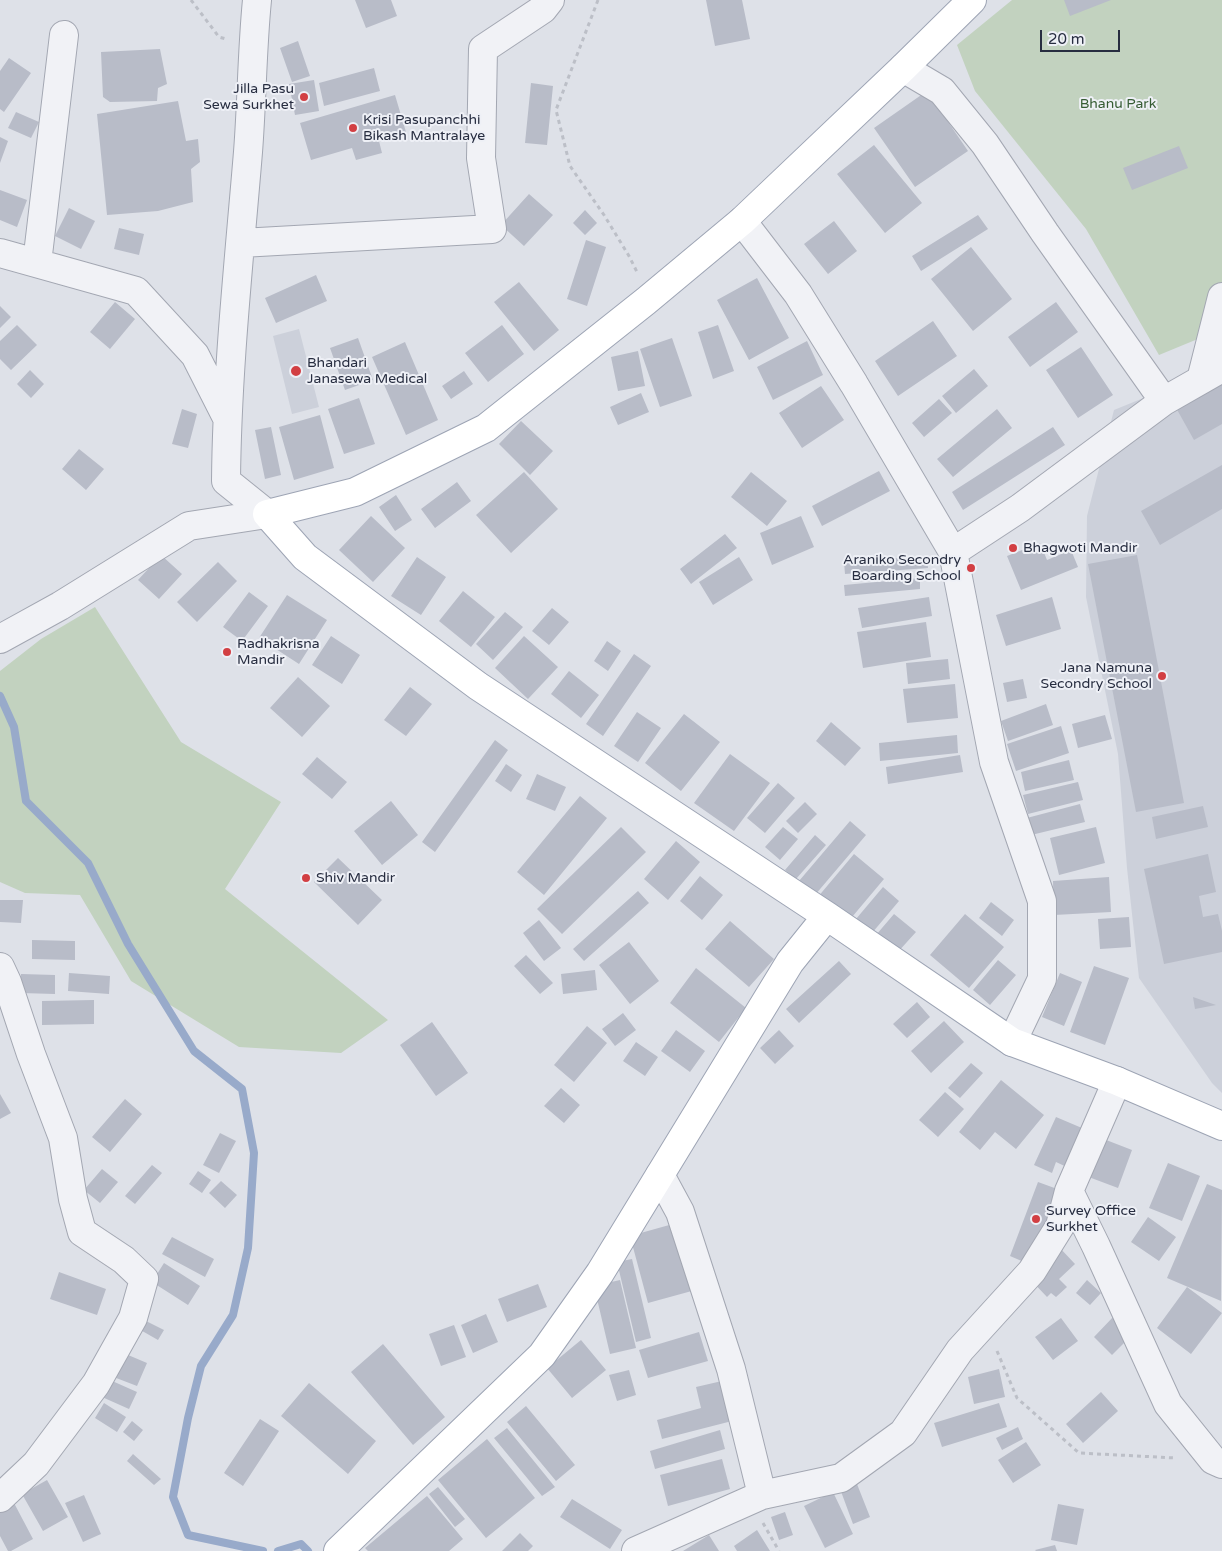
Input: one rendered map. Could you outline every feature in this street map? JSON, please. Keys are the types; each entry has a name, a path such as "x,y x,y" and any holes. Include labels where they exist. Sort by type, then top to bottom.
{"main road":[{"path":"972,0 742,220 646,300 486,428 354,492 267,514 305,557 478,686 827,916 1012,1042 1117,1081 1222,1126"},
{"path":"340,1549 542,1355 600,1273 790,962 827,916"}],"street":[{"path":"257,0 252,50 250,135 227,418 226,481 267,514"},
{"path":"241,243 492,229 481,158 483,49 543,9 550,0"},
{"path":"37,263 64,35"},
{"path":"903,68 942,91 985,144 1044,233 1164,401"},
{"path":"742,220 798,294 854,384 953,552 994,762 1042,901 1042,979 1012,1042"},
{"path":"0,253 136,291 195,356 227,418"},
{"path":"953,552 1020,508 1164,401 1211,374 1222,297"},
{"path":"0,640 60,606 189,526 267,514"},
{"path":"0,967 63,1138 73,1200 82,1232 124,1260 144,1279 133,1318 96,1384 36,1464 0,1498"},
{"path":"636,1551 762,1495 841,1478 903,1433 960,1350 1032,1271 1060,1226 1069,1191 1117,1081"},
{"path":"660,1175 680,1212 731,1370 762,1495"},
{"path":"1069,1191 1168,1404 1218,1462"}],"path":[{"path":"191,0 219,36 252,50"},
{"path":"598,0 556,110 570,166 604,215 629,256 641,282 646,300"},
{"path":"984,1323 1017,1398 1079,1453 1218,1462"}],"shaded area":[{"name":"Bhandari Janasewa Medical","path":"299,329 319,407 292,414 273,336"},
{"name":"Jana Namuna Secondry School","path":"1222,366 1222,1093 1212,1083 1139,978 1127,868 1118,754 1086,597 1087,516 1114,410"}],"green space":[{"name":"Bhanu Park","path":"1012,0 1222,0 1222,329 1159,355 1086,229 975,91 957,45"},
{"path":"95,607 181,742 281,802 225,889 388,1020 341,1053 239,1047 131,981 80,895 25,893 0,882 0,671 41,639"}],"building":[{"path":"355,0 391,0 397,16 366,28"},
{"path":"706,0 742,0 750,39 715,46"},
{"path":"1064,0 1111,0 1070,16"},
{"path":"298,41 310,76 292,82 280,48"},
{"path":"160,49 167,84 158,88 157,101 110,102 103,97 101,52"},
{"path":"9,58 31,73 4,112 0,109 0,71"},
{"path":"374,68 380,91 324,106 319,83"},
{"name":"Jilla Pasu Sewa Surkhet","path":"314,80 319,111 295,115 289,84"},
{"path":"531,83 553,86 547,145 525,143"},
{"path":"927,91 968,151 915,187 874,128"},
{"name":"Krisi Pasupanchhi Bikash Mantralaye","path":"395,95 406,132 379,141 382,153 356,160 352,148 311,160 300,123"},
{"path":"178,101 186,141 198,139 200,162 191,169 193,202 158,211 107,215 97,114"},
{"path":"16,112 39,122 31,138 8,128"},
{"path":"0,137 8,141 0,163"},
{"path":"874,145 922,203 885,233 837,174"},
{"path":"1179,146 1188,168 1132,190 1123,168"},
{"path":"0,190 27,200 17,227 0,220"},
{"path":"529,194 553,215 524,246 501,225"},
{"path":"69,208 95,221 81,249 55,236"},
{"path":"585,210 597,223 585,235 573,223"},
{"path":"978,215 988,229 921,271 912,256"},
{"path":"834,221 857,251 828,274 804,244"},
{"path":"119,228 144,234 139,255 114,249"},
{"path":"586,240 606,247 587,306 567,299"},
{"path":"971,247 1012,299 973,331 931,279"},
{"path":"316,275 327,301 276,323 265,298"},
{"path":"757,278 789,338 749,360 717,300"},
{"path":"519,282 559,330 534,351 494,302"},
{"path":"115,302 135,319 110,349 90,332"},
{"path":"1056,302 1078,332 1030,367 1008,337"},
{"path":"0,306 11,317 0,328"},
{"path":"933,321 957,356 898,396 875,361"},
{"path":"17,325 37,345 11,370 0,359 0,341"},
{"path":"502,325 524,354 488,382 465,353"},
{"path":"718,325 734,371 713,379 698,332"},
{"path":"358,338 373,380 345,390 330,348"},
{"path":"672,338 692,396 660,407 640,349"},
{"path":"807,341 823,375 773,400 757,367"},
{"path":"405,342 438,420 406,435 372,357"},
{"path":"1081,347 1113,395 1078,418 1046,370"},
{"path":"638,351 645,386 618,391 611,357"},
{"path":"974,369 988,386 956,413 942,396"},
{"path":"30,370 44,384 31,398 17,384"},
{"path":"464,371 473,384 451,399 442,386"},
{"path":"1222,379 1222,424 1194,440 1175,406"},
{"path":"821,386 844,420 802,448 779,413"},
{"path":"641,393 649,412 618,425 610,407"},
{"path":"359,398 375,444 344,454 328,409"},
{"path":"939,399 952,413 924,437 912,423"},
{"path":"182,409 197,414 188,448 172,444"},
{"path":"997,409 1012,428 953,477 937,459"},
{"path":"320,415 334,468 294,480 279,427"},
{"path":"521,421 553,451 530,475 499,444"},
{"path":"271,427 281,475 265,479 255,430"},
{"path":"1053,427 1065,445 963,510 952,492"},
{"path":"79,449 104,469 86,490 62,469"},
{"path":"1222,465 1222,509 1160,545 1141,511"},
{"path":"879,471 890,491 822,526 812,506"},
{"path":"524,472 558,509 511,553 476,515"},
{"path":"751,472 787,501 767,526 731,497"},
{"path":"457,482 471,501 435,528 421,509"},
{"path":"396,495 412,520 395,531 379,507"},
{"path":"371,516 405,548 373,582 339,550"},
{"path":"801,516 814,547 772,565 760,533"},
{"path":"725,534 737,548 691,584 680,569"},
{"path":"1040,543 1047,560 1071,550 1078,567 1021,590 1007,556"},
{"path":"161,555 182,574 159,599 138,580"},
{"path":"1137,555 1184,803 1136,812 1088,564"},
{"path":"927,556 928,568 845,574 844,562"},
{"path":"417,557 446,577 421,615 391,596"},
{"path":"739,557 753,580 713,605 699,582"},
{"path":"218,562 237,581 197,622 177,602"},
{"path":"920,578 920,589 845,596 844,585"},
{"path":"463,591 495,617 471,647 439,621"},
{"path":"249,592 268,606 242,641 223,627"},
{"path":"287,595 327,620 299,664 259,638"},
{"path":"929,597 932,616 862,628 858,608"},
{"path":"1052,597 1061,629 1006,646 996,615"},
{"path":"552,608 569,622 549,645 532,631"},
{"path":"505,612 523,627 493,660 476,644"},
{"path":"926,622 931,657 863,668 857,632"},
{"path":"331,636 360,655 342,684 312,665"},
{"path":"524,636 558,667 528,699 495,668"},
{"path":"607,641 621,651 608,671 594,661"},
{"path":"634,654 651,666 603,736 586,724"},
{"path":"948,659 950,679 908,684 906,663"},
{"path":"569,671 599,695 581,718 551,694"},
{"path":"298,677 330,706 302,737 270,708"},
{"path":"1023,679 1027,698 1007,702 1003,683"},
{"path":"955,684 958,718 907,723 903,689"},
{"path":"410,687 432,704 406,736 384,720"},
{"path":"1046,704 1053,725 1008,741 1001,721"},
{"path":"637,712 661,728 638,762 614,746"},
{"path":"684,714 720,742 681,791 645,763"},
{"path":"1105,715 1112,739 1078,748 1072,724"},
{"path":"831,722 861,748 845,766 816,741"},
{"path":"1061,726 1069,753 1016,771 1007,744"},
{"path":"957,735 958,753 880,761 879,743"},
{"path":"495,740 508,750 435,852 422,842"},
{"path":"730,754 770,783 734,831 694,803"},
{"path":"960,755 963,772 888,784 886,767"},
{"path":"317,757 347,782 332,799 302,774"},
{"path":"1069,760 1074,780 1025,791 1021,772"},
{"path":"506,764 522,775 511,792 495,781"},
{"path":"537,774 566,787 555,811 526,799"},
{"path":"1078,782 1083,800 1028,814 1023,795"},
{"path":"778,783 795,798 765,833 747,818"},
{"path":"580,796 607,818 544,895 517,872"},
{"path":"391,801 418,835 382,865 354,831"},
{"path":"805,802 817,814 798,833 786,821"},
{"path":"1080,804 1085,822 1027,836 1023,819"},
{"path":"1203,806 1208,827 1156,839 1152,817"},
{"path":"850,821 866,835 815,895 799,881"},
{"path":"621,827 646,852 562,934 537,909"},
{"path":"783,827 798,839 780,860 765,847"},
{"path":"1096,827 1105,863 1059,875 1050,838"},
{"path":"815,835 826,845 796,879 785,870"},
{"path":"676,841 700,862 668,900 644,879"},
{"path":"854,854 884,879 847,923 817,898"},
{"path":"1208,854 1216,892 1199,896 1203,917 1218,914 1222,931 1222,952 1164,964 1144,869"},
{"path":"338,858 382,900 358,925 314,882"},
{"path":"700,876 723,895 702,920 680,901"},
{"path":"1109,877 1111,912 1054,915 1053,881"},
{"path":"883,887 899,901 872,933 856,919"},
{"path":"638,891 649,903 584,961 573,949"},
{"path":"0,900 23,900 21,923 0,922"},
{"path":"991,902 1014,920 1002,936 979,918"},
{"path":"894,914 916,932 897,953 876,935"},
{"path":"965,914 1004,947 969,988 930,955"},
{"path":"1129,917 1131,947 1100,949 1098,919"},
{"path":"539,920 561,948 544,961 523,933"},
{"path":"730,921 774,959 749,987 705,949"},
{"path":"32,940 75,941 75,960 32,959"},
{"path":"629,942 659,981 630,1004 599,965"},
{"path":"526,955 553,983 540,994 514,966"},
{"path":"998,960 1016,975 990,1005 973,990"},
{"path":"839,961 851,974 799,1023 786,1009"},
{"path":"1094,966 1129,978 1105,1045 1070,1032"},
{"path":"696,968 746,1008 719,1042 670,1003"},
{"path":"595,970 597,990 563,994 561,974"},
{"path":"69,973 110,976 109,994 68,991"},
{"path":"1060,973 1082,982 1064,1026 1042,1017"},
{"path":"21,974 55,975 55,994 21,993"},
{"path":"1193,997 1216,1005 1195,1009"},
{"path":"94,1000 94,1024 42,1025 42,1001"},
{"path":"917,1002 930,1017 907,1038 893,1024"},
{"path":"623,1013 636,1030 615,1046 602,1029"},
{"path":"944,1021 964,1042 931,1073 911,1051"},
{"path":"432,1022 468,1073 436,1096 400,1045"},
{"path":"587,1026 607,1043 574,1082 554,1065"},
{"path":"676,1030 705,1051 690,1072 661,1051"},
{"path":"779,1030 794,1046 775,1064 760,1048"},
{"path":"636,1042 658,1057 645,1076 623,1061"},
{"path":"971,1063 983,1073 960,1098 948,1088"},
{"path":"1001,1080 1044,1115 1016,1149 995,1132 980,1150 959,1132"},
{"path":"561,1088 580,1105 564,1123 544,1106"},
{"path":"945,1092 964,1109 938,1137 919,1120"},
{"path":"0,1094 11,1113 0,1119"},
{"path":"125,1099 142,1114 110,1152 92,1137"},
{"path":"1056,1117 1089,1131 1071,1169 1056,1162 1052,1173 1034,1165"},
{"path":"220,1133 236,1141 219,1173 203,1165"},
{"path":"1101,1138 1132,1150 1118,1188 1086,1176"},
{"path":"1168,1163 1200,1176 1182,1221 1149,1208"},
{"path":"152,1165 162,1173 135,1204 125,1196"},
{"path":"102,1169 118,1182 100,1203 84,1190"},
{"path":"198,1171 211,1180 202,1193 189,1184"},
{"path":"221,1181 237,1195 225,1208 209,1193"},
{"name":"Survey Office Surkhet","path":"1038,1182 1060,1190 1038,1248 1024,1262 1010,1256"},
{"path":"1207,1184 1222,1190 1221,1301 1167,1278"},
{"path":"1148,1217 1176,1237 1159,1261 1131,1242"},
{"path":"680,1222 699,1289 648,1303 630,1236"},
{"path":"172,1237 214,1259 205,1277 162,1254"},
{"path":"1059,1247 1075,1264 1059,1279 1067,1287 1056,1297 1051,1293 1047,1297 1028,1277"},
{"path":"632,1259 651,1338 636,1342 617,1262"},
{"path":"164,1263 200,1286 188,1305 152,1282"},
{"path":"59,1272 106,1289 97,1315 50,1299"},
{"path":"620,1280 636,1348 610,1354 594,1286"},
{"path":"1087,1280 1101,1293 1090,1305 1076,1293"},
{"path":"538,1284 547,1307 507,1322 498,1299"},
{"path":"1187,1287 1222,1313 1191,1354 1157,1328"},
{"path":"486,1314 498,1342 473,1353 461,1325"},
{"path":"1114,1316 1133,1334 1112,1355 1094,1337"},
{"path":"1061,1318 1078,1341 1053,1360 1035,1337"},
{"path":"142,1319 164,1330 158,1340 137,1328"},
{"path":"454,1325 466,1357 441,1366 429,1334"},
{"path":"699,1332 708,1361 648,1378 639,1350"},
{"path":"581,1340 606,1370 572,1398 547,1368"},
{"path":"383,1344 445,1417 413,1445 351,1372"},
{"path":"121,1352 147,1363 137,1386 111,1376"},
{"path":"999,1369 1005,1397 974,1404 968,1377"},
{"path":"629,1370 636,1395 617,1401 609,1375"},
{"path":"110,1380 137,1392 129,1409 102,1397"},
{"path":"722,1381 732,1421 662,1439 657,1420 701,1408 696,1387"},
{"path":"309,1383 376,1441 348,1474 281,1416"},
{"path":"1101,1392 1118,1411 1083,1443 1066,1424"},
{"path":"104,1403 126,1417 117,1432 95,1418"},
{"path":"999,1403 1007,1427 942,1447 934,1423"},
{"path":"526,1406 575,1465 556,1481 507,1422"},
{"path":"260,1419 279,1431 243,1486 224,1473"},
{"path":"132,1421 143,1430 134,1441 123,1432"},
{"path":"1018,1427 1023,1439 1002,1450 996,1438"},
{"path":"507,1428 555,1487 542,1496 494,1438"},
{"path":"720,1430 725,1449 655,1469 650,1451"},
{"path":"487,1439 535,1498 486,1538 438,1480"},
{"path":"1026,1442 1041,1465 1013,1483 998,1460"},
{"path":"133,1454 161,1479 154,1485 127,1461"},
{"path":"722,1459 730,1489 668,1506 660,1475"},
{"path":"855,1479 870,1517 853,1524 839,1486"},
{"path":"47,1480 68,1517 43,1531 22,1494"},
{"path":"438,1487 465,1519 455,1527 429,1494"},
{"path":"833,1492 853,1534 825,1548 804,1506"},
{"path":"84,1495 101,1534 83,1542 65,1503"},
{"path":"427,1496 463,1539 449,1551 368,1551 365,1548"},
{"path":"572,1499 622,1530 610,1549 560,1517"},
{"path":"14,1503 33,1539 8,1551 0,1536 0,1510"},
{"path":"1058,1504 1084,1509 1077,1545 1051,1540"},
{"path":"785,1512 793,1535 779,1540 771,1517"},
{"path":"757,1530 770,1551 737,1551 734,1546"},
{"path":"520,1533 533,1546 528,1551 502,1551"},
{"path":"709,1535 719,1551 683,1551"},
{"path":"1055,1545 1057,1551 1035,1550"}],"waterway":[{"path":"0,696 14,727 26,801 88,863 128,944 194,1051 242,1089 254,1153 248,1248 233,1315 201,1366 188,1418 173,1497 188,1535 263,1551"},
{"path":"278,1551 301,1544 308,1551"}],"place":[{"name":"Jilla Pasu Sewa Surkhet","path":"304,97"},
{"name":"Krisi Pasupanchhi Bikash Mantralaye","path":"353,128"},
{"name":"Bhandari Janasewa Medical","path":"296,371"},
{"name":"Bhagwoti Mandir","path":"1013,548"},
{"name":"Araniko Secondry Boarding School","path":"971,568"},
{"name":"Radhakrisna Mandir","path":"227,652"},
{"name":"Jana Namuna Secondry School","path":"1162,676"},
{"name":"Shiv Mandir","path":"306,878"},
{"name":"Survey Office Surkhet","path":"1036,1219"}]}
